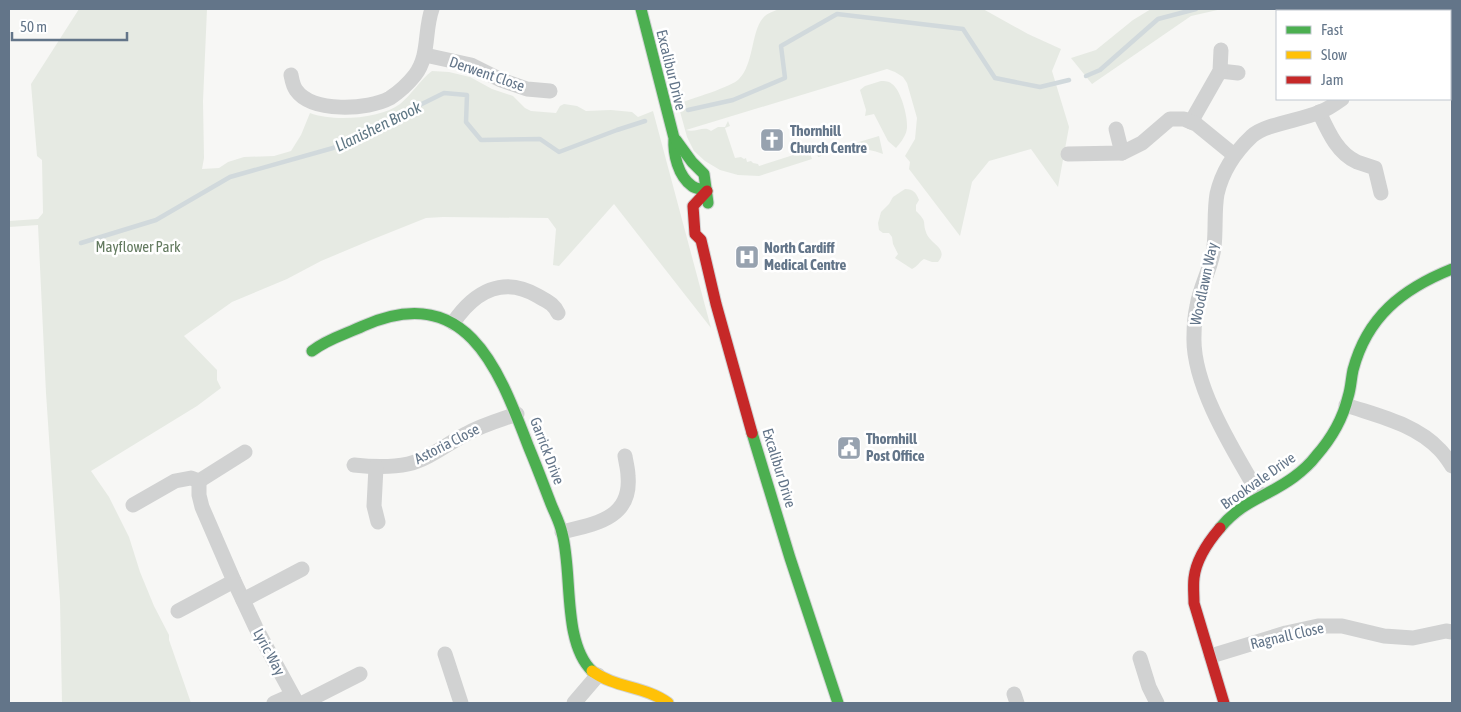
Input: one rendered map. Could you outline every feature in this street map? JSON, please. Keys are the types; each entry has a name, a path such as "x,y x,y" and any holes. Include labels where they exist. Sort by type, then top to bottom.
{"street":[{"path":"291,75 296,90 302,96 315,103 329,107 360,106 389,98 416,74 425,55 432,9"},
{"name":"Excalibur Drive","path":"641,9 674,138 672,146 676,160 686,180 692,186 707,191"},
{"path":"1191,122 1220,71 1221,50"},
{"name":"Derwent Close","path":"425,55 471,65 527,90 550,91"},
{"path":"1220,71 1238,73"},
{"name":"Woodlawn Way","path":"1260,496 1237,457 1204,389 1197,361 1194,337 1197,304 1214,249 1217,194 1224,172 1234,155 1254,134 1267,128 1320,112 1341,100"},
{"path":"1320,112 1330,135 1342,151 1356,161 1379,164 1381,193"},
{"path":"1068,154 1122,153 1142,143 1170,119 1184,119 1196,124 1234,155"},
{"path":"1116,129 1122,153"},
{"name":"Excalibur Drive","path":"674,138 692,162 704,174 707,191"},
{"name":"Excalibur Drive","path":"707,191 693,206 695,234 701,240 757,449 838,703"},
{"name":"Brookvale Drive","path":"1220,702 1211,656 1194,603 1193,589 1194,575 1209,542 1238,510 1292,478 1325,445 1346,405 1358,356 1373,327 1384,312 1404,293 1429,278 1452,270"},
{"path":"453,323 463,308 471,301 489,290 501,287 522,289 534,294 555,306 558,313"},
{"name":"Garrick Drive","path":"312,351 321,344 390,316 417,314 435,317 453,323 467,333 486,356 499,376 517,414 562,532 576,645 580,656 587,666 607,680 654,694 668,703"},
{"path":"1346,405 1397,422 1414,431 1440,449 1452,466"},
{"name":"Astoria Close","path":"354,465 376,468 409,464 422,459 468,432 517,414"},
{"path":"133,506 175,481 190,478 199,481 244,452"},
{"path":"562,532 602,521 620,509 628,489 629,478 625,456"},
{"path":"376,468 374,506 378,522"},
{"name":"Lyric Way","path":"199,481 199,495 202,507 234,581 256,628 297,700"},
{"path":"243,600 302,569"},
{"path":"178,611 234,581"},
{"name":"Ragnall Close","path":"1211,656 1286,633 1318,626 1342,626 1384,636 1413,638 1452,632"},
{"path":"445,654 461,703"},
{"path":"1140,658 1149,687 1157,703"},
{"path":"274,703 297,700 360,674"},
{"path":"574,703 598,675"}],"green space":[{"name":"Mayflower Park","path":"79,9 207,9 203,101 204,158 202,169 219,168 228,162 244,157 274,156 291,151 301,135 310,113 331,118 356,118 391,109 400,104 432,71 449,72 470,77 492,89 513,96 525,108 531,111 556,113 560,106 564,104 577,106 586,111 611,110 632,112 638,117 653,111 711,328 614,204 559,266 553,265 556,229 548,218 426,218 321,261 287,279 232,302 184,336 217,370 217,380 221,388 197,406 91,471 109,497 129,537 140,572 169,635 169,640 191,703 62,703 60,601 46,393 38,225 9,227 9,221 38,219 43,213 42,160 37,156 31,84"},
{"path":"780,9 983,9 1028,34 1061,49 1052,71 1069,127 1058,187 1031,149 989,161 972,182 960,236 909,169 910,162 905,156 915,139 917,118 907,83 903,77 887,69 686,130 708,129 711,131 718,127 725,127 728,121 730,126 725,128 735,158 746,158 747,162 751,161 759,166 809,150 812,159 759,176 738,175 720,170 705,161 694,151 687,137 678,104 720,89 739,79 744,73 750,57 759,24 766,15"},
{"path":"1151,9 1222,9 1191,16 1092,84 1071,58 1096,50 1133,20"},
{"path":"881,81 890,82 895,87 905,111 906,131 896,148 888,141 874,114 865,116 866,110 860,90 865,86"},
{"path":"879,136 883,154 874,151 850,149 818,157 817,153"},
{"path":"905,189 913,191 917,195 919,200 916,205 916,211 923,220 928,236 942,253 938,262 924,259 912,269 895,258 898,254 892,237 889,233 883,233 879,230 878,223 881,212 893,197"}],"waterway":[{"name":"Llanishen Brook","path":"1086,76 1100,70 1158,19 1196,9"},
{"name":"Llanishen Brook","path":"688,110 733,100 785,78 781,46 837,14 963,29 995,78 1040,87 1069,80"},
{"name":"Llanishen Brook","path":"81,243 156,220 230,177 333,148 444,93 467,95 466,122 481,140 540,139 559,152 645,121"}],"traffic: fast":[{"path":"641,9 674,138 677,164 687,182 694,187 707,191"},
{"path":"676,140 692,162 704,174 708,203"},
{"path":"1220,528 1237,511 1284,484 1311,462 1327,443 1340,420 1346,405 1359,351 1377,320 1402,296 1417,286 1452,269"},
{"path":"312,351 330,340 363,326 399,315 429,315 453,324 474,340 491,363 518,418 560,526 565,549 572,625 576,643 592,671"},
{"path":"752,433 790,558 838,703"}],"traffic: slow":[{"path":"592,671 610,681 650,693 668,703"}],"traffic: jam":[{"path":"707,191 693,206 695,234 701,240 716,304 752,433"},
{"path":"1220,528 1207,545 1195,571 1194,603 1224,703"}],"place":[{"name":"Thornhill Church Centre","path":"772,140"},
{"name":"North Cardiff Medical Centre","path":"747,257"},
{"name":"Thornhill Post Office","path":"849,448"}]}
